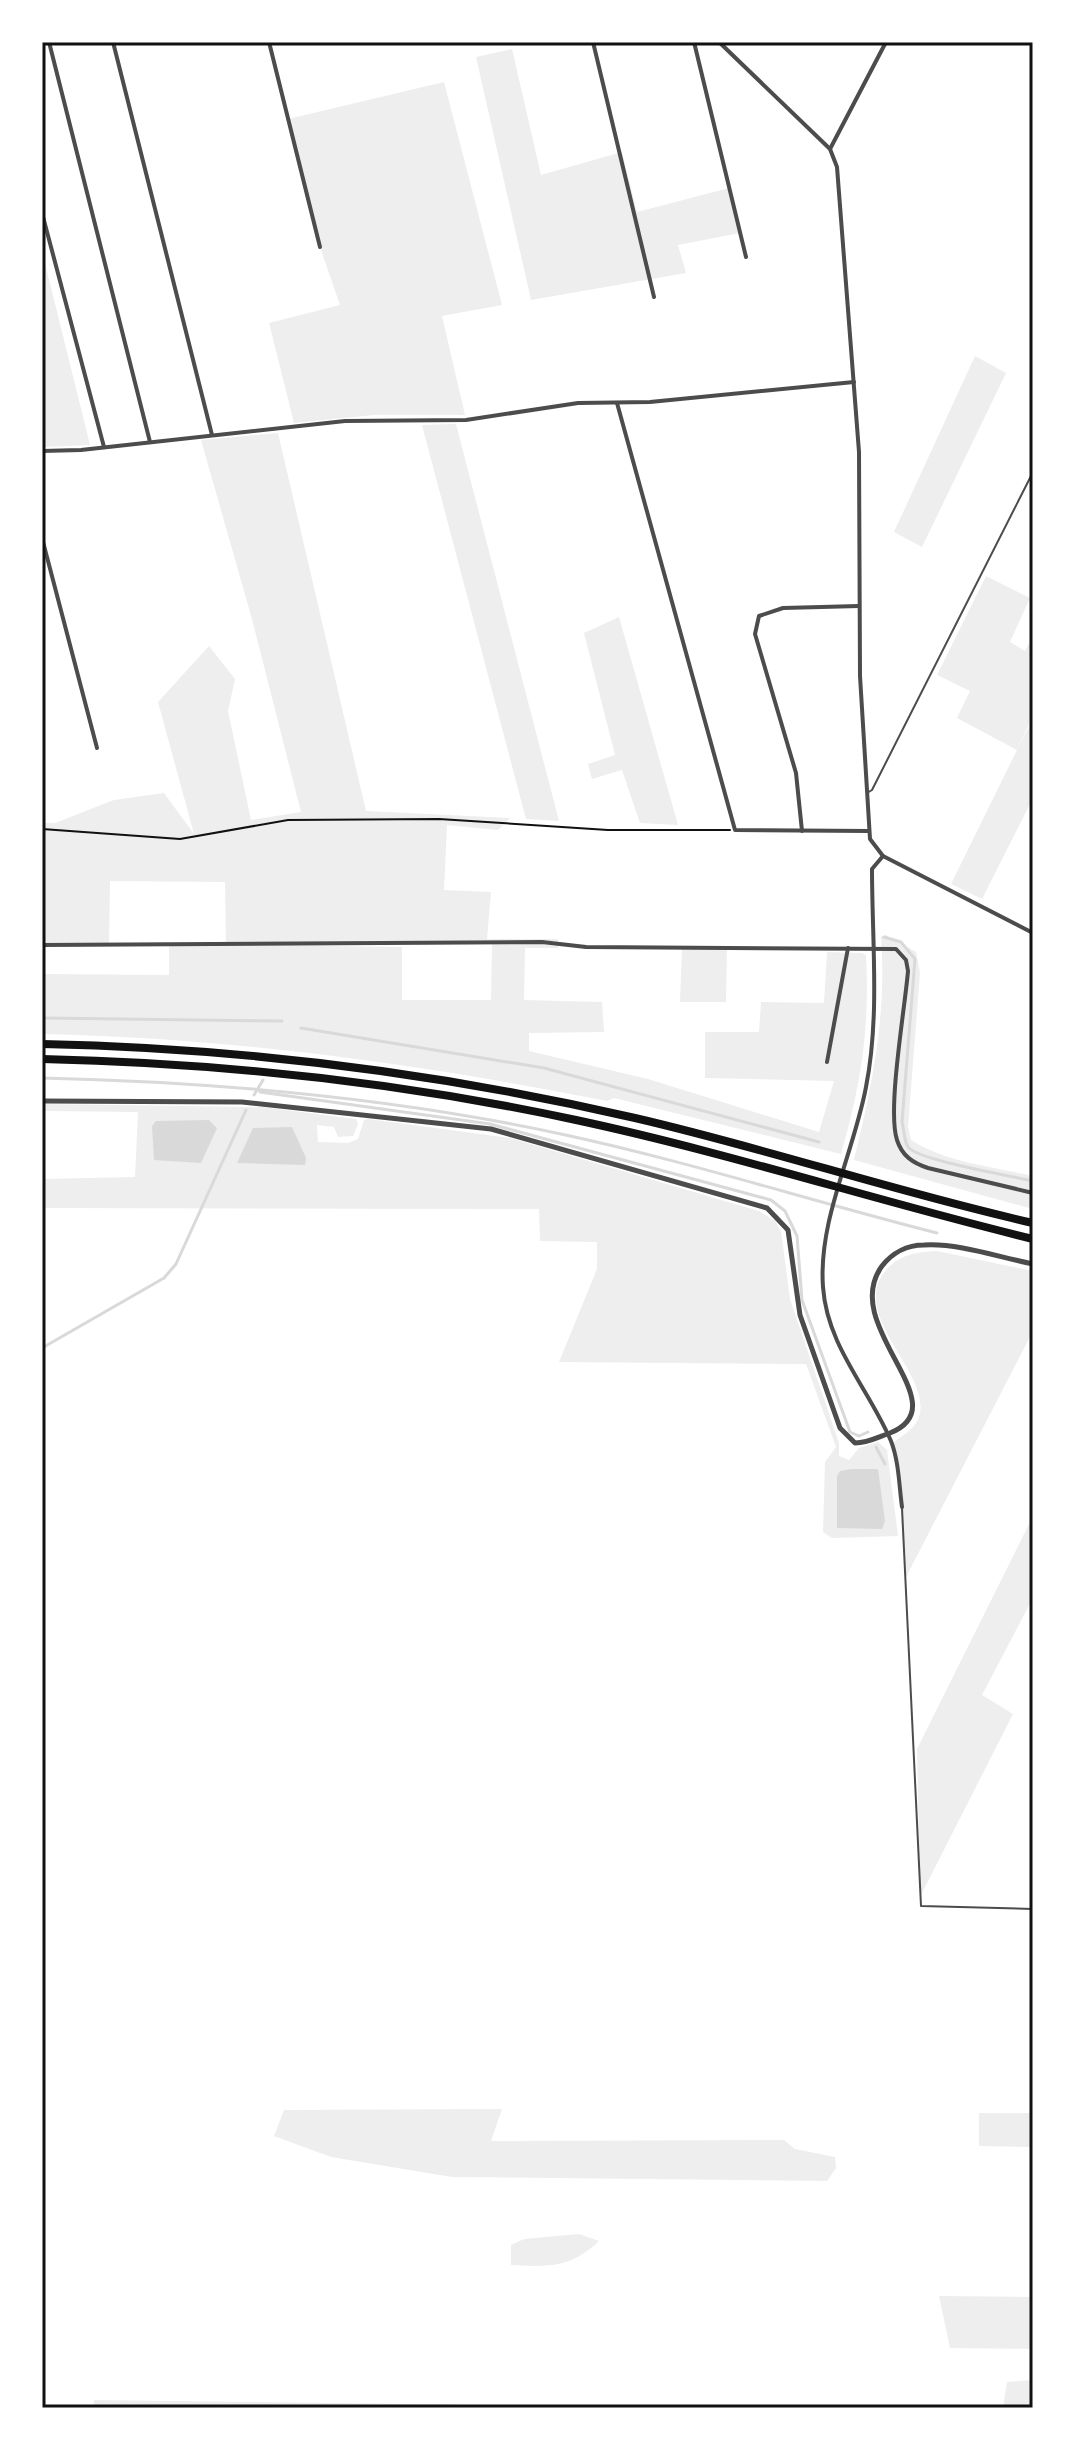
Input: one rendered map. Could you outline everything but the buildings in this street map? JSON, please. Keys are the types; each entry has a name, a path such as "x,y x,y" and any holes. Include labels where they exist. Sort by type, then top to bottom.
{"highway":[{"path":"42,1044 279,1058 491,1088 638,1119 1033,1223"},
{"path":"42,1059 279,1073 505,1106 663,1140 1033,1239"}],"street":[{"path":"49,42 150,442"},
{"path":"113,42 212,436"},
{"path":"269,42 320,247"},
{"path":"593,42 654,297"},
{"path":"694,42 746,257"},
{"path":"719,42 830,149 837,167 859,452 859,606 869,831 874,846 883,856 1033,933"},
{"path":"830,149 886,42"},
{"path":"42,213 104,447"},
{"path":"42,451 345,421 466,420 578,403 617,403 854,382"},
{"path":"617,403 735,830 869,831"},
{"path":"42,538 97,748"},
{"path":"802,831 796,773 755,634 755,624 759,616 783,608 859,606"},
{"path":"883,856 872,869 872,1041 855,1132 828,1231 822,1271 828,1318 841,1349 887,1433 898,1465 902,1507"},
{"path":"42,945 542,942 586,947 896,949 906,960 908,971 895,1103 895,1128 902,1151 914,1163 928,1168 1033,1193"},
{"path":"827,1062 848,948"},
{"path":"42,1101 242,1102 491,1129 767,1208 780,1218 790,1235 793,1288 800,1315 840,1428 855,1443 909,1422 915,1406 872,1306 872,1286 885,1262 901,1250 929,1245 1033,1264"}],"lane":[{"path":"867,793 872,790 1033,472"},
{"path":"902,1507 921,1906 1033,1909"}],"path":[{"path":"42,829 180,839 288,820 439,819 608,830 735,830"}],"shaded area":[{"path":"512,49 541,175 622,152 637,212 729,188 740,233 678,245 686,273 531,300 476,57"},
{"path":"444,82 502,305 442,316 465,415 374,415 294,423 269,323 340,305 320,247 288,119"},
{"path":"43,255 90,445 42,447"},
{"path":"975,356 1006,373 922,547 894,532"},
{"path":"456,424 559,821 526,819 422,425"},
{"path":"278,433 366,811 510,818 498,830 447,825 444,890 491,892 487,939 558,939 558,948 525,948 524,1000 602,1002 604,1032 529,1033 529,1051 648,1079 819,1132 834,1081 705,1078 705,1032 759,1032 761,1002 824,1003 827,952 861,953 866,955 865,1032 859,1080 841,1154 614,1098 607,1101 467,1075 255,1047 42,1034 42,974 169,975 169,944 402,947 402,1000 491,1000 492,944 226,944 225,882 110,881 109,945 42,945 42,823 55,823 114,800 164,793 194,834 158,702 209,646 235,679 228,711 251,820 301,812 252,619 201,440"},
{"path":"986,576 1030,598 1010,642 1025,651 1033,636 1033,716 1017,749 1033,719 1033,798 982,899 951,884 1017,750 957,718 970,691 937,675"},
{"path":"619,617 678,825 640,823 622,770 592,779 588,764 615,755 584,633"},
{"path":"886,935 916,952 920,973 908,1127 911,1140 954,1159 1033,1176 1033,1209 854,1160 867,1105 880,1022 881,937"},
{"path":"727,948 726,1002 680,1002 682,949"},
{"path":"42,1104 262,1107 356,1119 358,1124 353,1136 338,1137 334,1127 317,1125 318,1142 348,1143 358,1139 364,1120 368,1119 510,1138 759,1211 775,1221 781,1231 790,1299 839,1443 839,1456 849,1460 859,1448 878,1442 887,1450 898,1536 832,1538 823,1532 825,1462 836,1447 806,1364 559,1362 597,1269 597,1242 540,1241 539,1209 42,1208 42,1179 135,1177 138,1112 42,1111"},
{"path":"209,1120 217,1128 201,1163 154,1160 152,1126 156,1121"},
{"path":"292,1127 306,1158 305,1165 237,1163 253,1128"},
{"path":"937,1251 1033,1271 1033,1331 905,1579 898,1465 892,1444 916,1423 920,1413 919,1396 882,1323 876,1304 877,1286 887,1269 898,1260 916,1253"},
{"path":"878,1469 885,1521 882,1529 837,1528 837,1476 840,1471"},
{"path":"1033,1516 1033,1598 982,1695 1013,1714 920,1897 917,1749"},
{"path":"502,2109 491,2141 784,2140 795,2149 835,2157 836,2168 827,2181 452,2177 331,2157 274,2136 284,2110"},
{"path":"979,2113 1033,2113 1033,2147 979,2146"},
{"path":"579,2234 599,2241 578,2256 558,2264 511,2265 511,2245 524,2239"},
{"path":"939,2296 1033,2297 1033,2349 950,2348"},
{"path":"1033,2380 1033,2408 1003,2408 1007,2382"},
{"path":"94,2400 485,2405 492,2408 94,2408"}],"waterway":[{"path":"884,937 901,942 915,959 902,1122 908,1147 946,1162 1033,1181"},
{"path":"42,1018 282,1021"},
{"path":"301,1028 544,1068 819,1142"},
{"path":"42,1078 173,1083 303,1094 497,1121 655,1156 937,1233"},
{"path":"254,1095 263,1080"},
{"path":"260,1092 490,1124 771,1200 785,1211 797,1236 802,1300 850,1432 859,1436 868,1432"},
{"path":"42,1348 164,1278 176,1264 246,1110"},
{"path":"876,1447 885,1464"}]}
